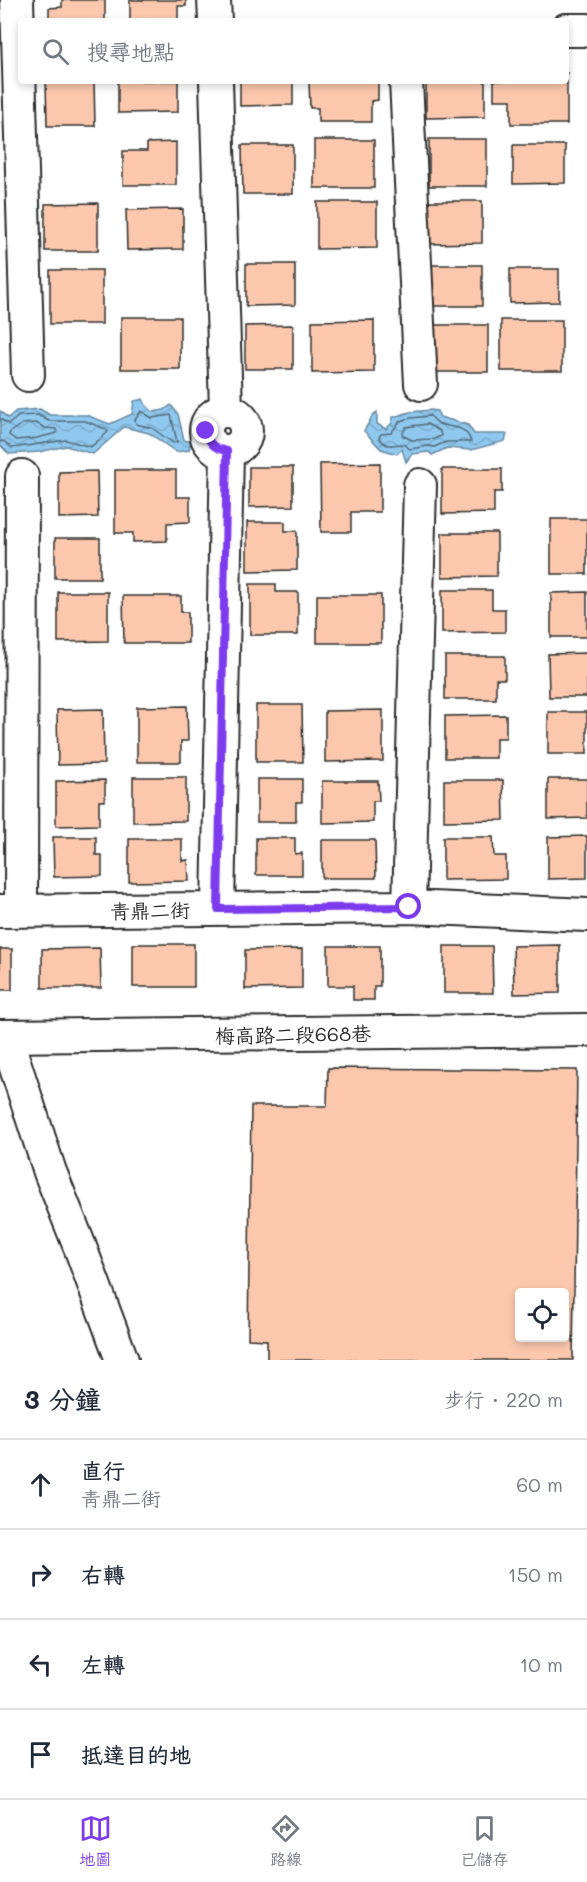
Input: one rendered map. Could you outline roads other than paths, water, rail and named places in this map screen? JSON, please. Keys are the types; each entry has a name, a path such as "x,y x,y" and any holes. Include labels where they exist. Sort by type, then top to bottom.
{"street":[{"path":"17,0 18,34"},
{"path":"214,0 214,18"},
{"path":"569,30 587,30"},
{"path":"19,84 28,375"},
{"path":"216,84 226,410 239,415 246,427 244,441 240,446 227,451 218,909"},
{"path":"406,84 421,384"},
{"path":"11,911 22,476"},
{"path":"409,907 420,485"},
{"name":"青鼎二街","path":"11,911 409,907 587,915"},
{"name":"梅高路二段668巷","path":"3,1036 587,1030"},
{"path":"3,1036 50,1172 122,1360"}],"water":[{"path":"143,399 153,412 164,410 171,405 178,414 184,440 191,442 189,450 176,452 149,433 124,427 93,454 66,446 39,452 9,454 0,445 0,411 8,418 16,411 40,409 50,415 86,415 110,424 132,414 134,401"},
{"path":"437,411 440,417 468,425 474,434 507,434 505,441 471,450 447,448 432,455 429,452 412,454 406,462 402,449 397,454 381,449 364,431 377,412 377,424 386,429 392,423 393,417 410,412"}]}
